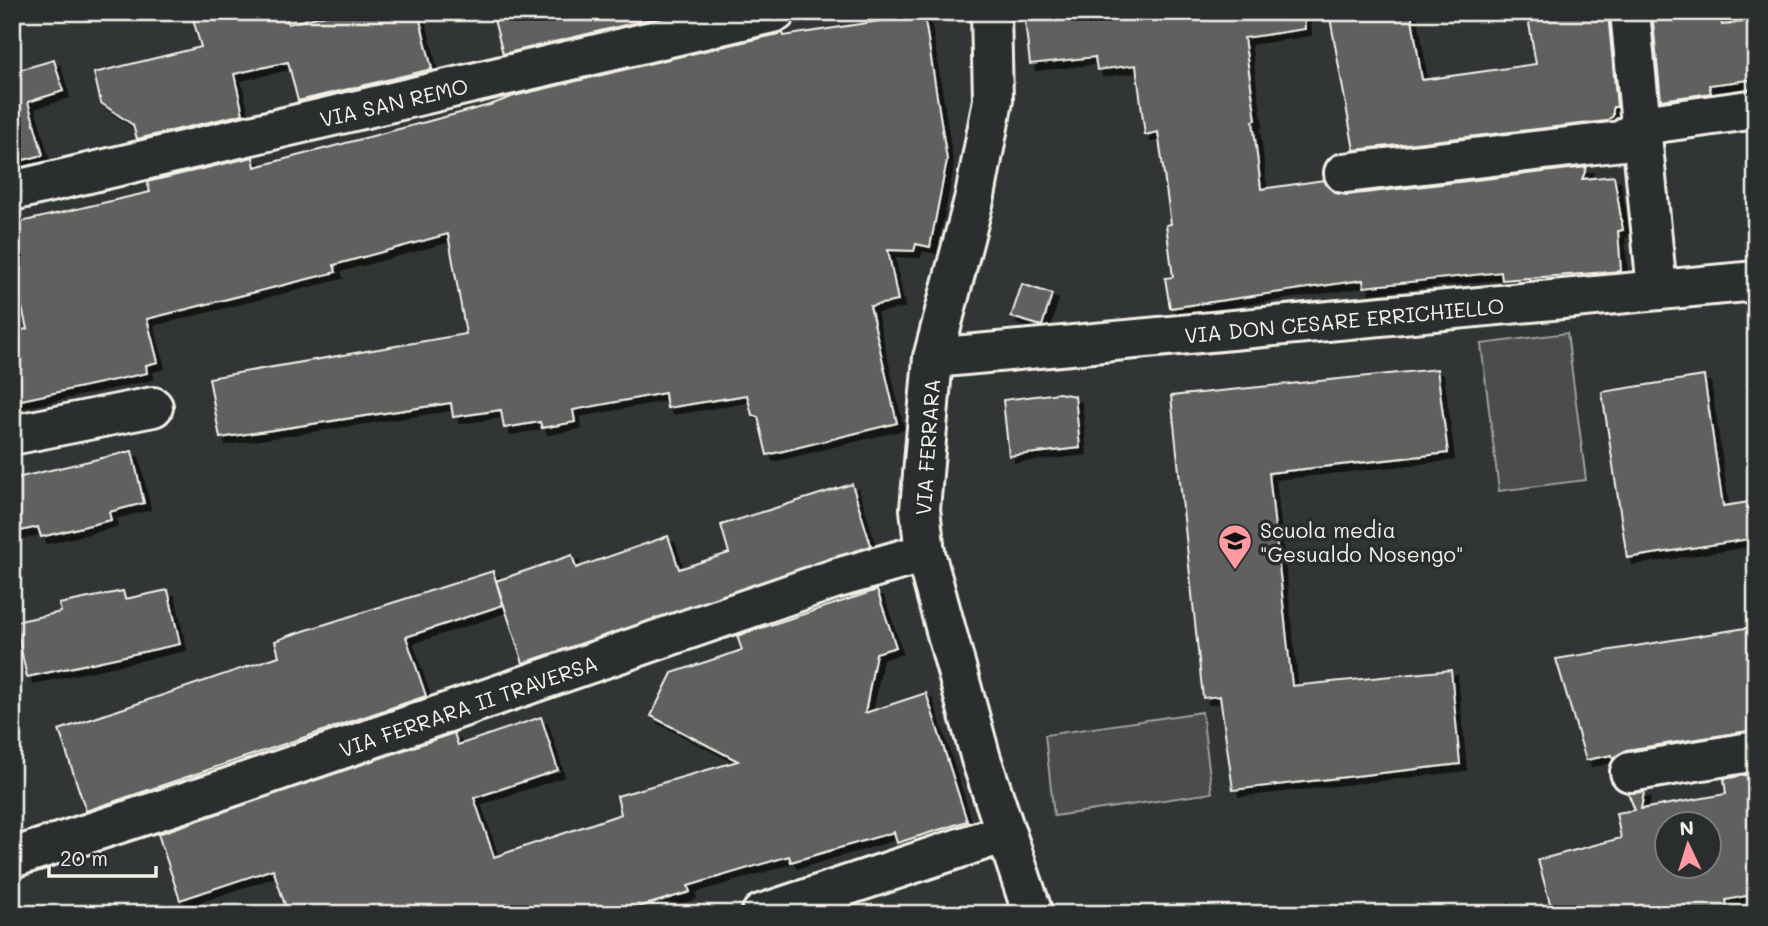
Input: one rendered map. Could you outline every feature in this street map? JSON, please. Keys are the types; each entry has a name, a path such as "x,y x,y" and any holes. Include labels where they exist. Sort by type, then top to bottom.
{"street":[{"name":"VIA SAN REMO","path":"12,191 776,12"},
{"name":"VIA FERRARA","path":"991,12 993,100 975,196 933,358 920,509 925,553 981,758 1033,914"},
{"path":"1630,12 1657,290"},
{"path":"1344,173 1622,141 1642,125 1756,109"},
{"name":"VIA DON CESARE ERRICHIELLO","path":"933,358 1756,281"},
{"path":"12,435 153,407"},
{"name":"VIA FERRARA II TRAVERSA","path":"12,858 228,788 834,579 925,553"},
{"path":"1630,772 1756,751"},
{"path":"761,914 1005,834"}],"shaded area":[{"path":"1567,333 1586,480 1499,491 1481,344"},
{"path":"1202,712 1212,793 1054,816 1045,735"}],"building":[{"path":"191,12 285,12 288,24 338,12 418,12 432,69 298,101 288,62 234,74 243,114 137,139 133,125 101,103 94,73 201,47"},
{"path":"492,12 657,12 659,17 503,54"},
{"path":"1024,12 1304,12 1305,29 1244,38 1256,120 1253,121 1261,189 1324,180 1335,193 1347,195 1587,167 1582,179 1614,176 1623,230 1618,231 1621,271 1502,280 1501,272 1364,287 1363,280 1170,308 1165,278 1173,277 1166,225 1171,224 1158,132 1145,135 1136,65 1097,70 1095,57 1030,64"},
{"path":"1329,12 1411,12 1422,80 1536,64 1527,12 1608,14 1617,107 1613,107 1613,116 1606,121 1354,150"},
{"path":"1652,12 1720,12 1722,25 1756,20 1756,79 1709,85 1711,93 1661,100"},
{"path":"924,14 947,160 930,247 916,244 914,251 888,250 898,301 870,306 897,423 767,455 758,417 752,415 747,395 667,408 665,393 573,410 575,422 542,428 540,422 504,428 501,410 453,417 451,403 220,438 209,378 466,334 448,234 334,265 336,272 147,319 158,362 146,365 147,373 12,402 12,332 27,329 12,264 12,224 150,192 147,182 253,157 255,167 490,105 514,96 669,59 783,33 784,36"},
{"path":"54,60 63,91 28,102 43,155 12,163 12,72"},
{"path":"1022,284 1052,294 1042,326 1011,317"},
{"name":"Scuola media \"Gesualdo Nosengo\"","path":"1437,369 1448,453 1269,473 1292,686 1451,670 1460,764 1233,790 1220,696 1203,698 1171,396"},
{"path":"1704,376 1723,506 1756,501 1756,538 1627,558 1602,392"},
{"path":"1059,393 1075,396 1080,448 1009,456 1003,400"},
{"path":"132,451 144,503 109,512 111,520 41,537 38,527 12,533 12,479"},
{"path":"852,484 871,546 523,663 496,581 572,555 576,568 668,536 679,569 729,553 721,525"},
{"path":"493,571 503,605 406,637 426,696 86,811 59,730 279,656 275,641 288,636"},
{"path":"168,590 180,644 27,677 15,622 61,612 59,604 123,591 125,599"},
{"path":"877,590 896,647 876,653 865,713 926,693 967,821 897,843 894,832 791,862 789,856 688,886 690,892 614,914 288,914 273,869 180,900 158,834 454,733 458,745 541,717 558,770 474,798 494,857 621,814 617,796 738,761 651,716 672,673 742,650 737,636"},
{"path":"1752,627 1756,652 1756,730 1626,750 1613,759 1612,755 1586,760 1556,659"},
{"path":"1756,773 1756,894 1726,900 1728,914 1553,914 1538,860 1621,838 1616,813 1635,810 1628,793 1644,792 1641,809 1726,794 1724,779"}],"place":[{"name":"Scuola media \"Gesualdo Nosengo\"","path":"1235,571"}]}
